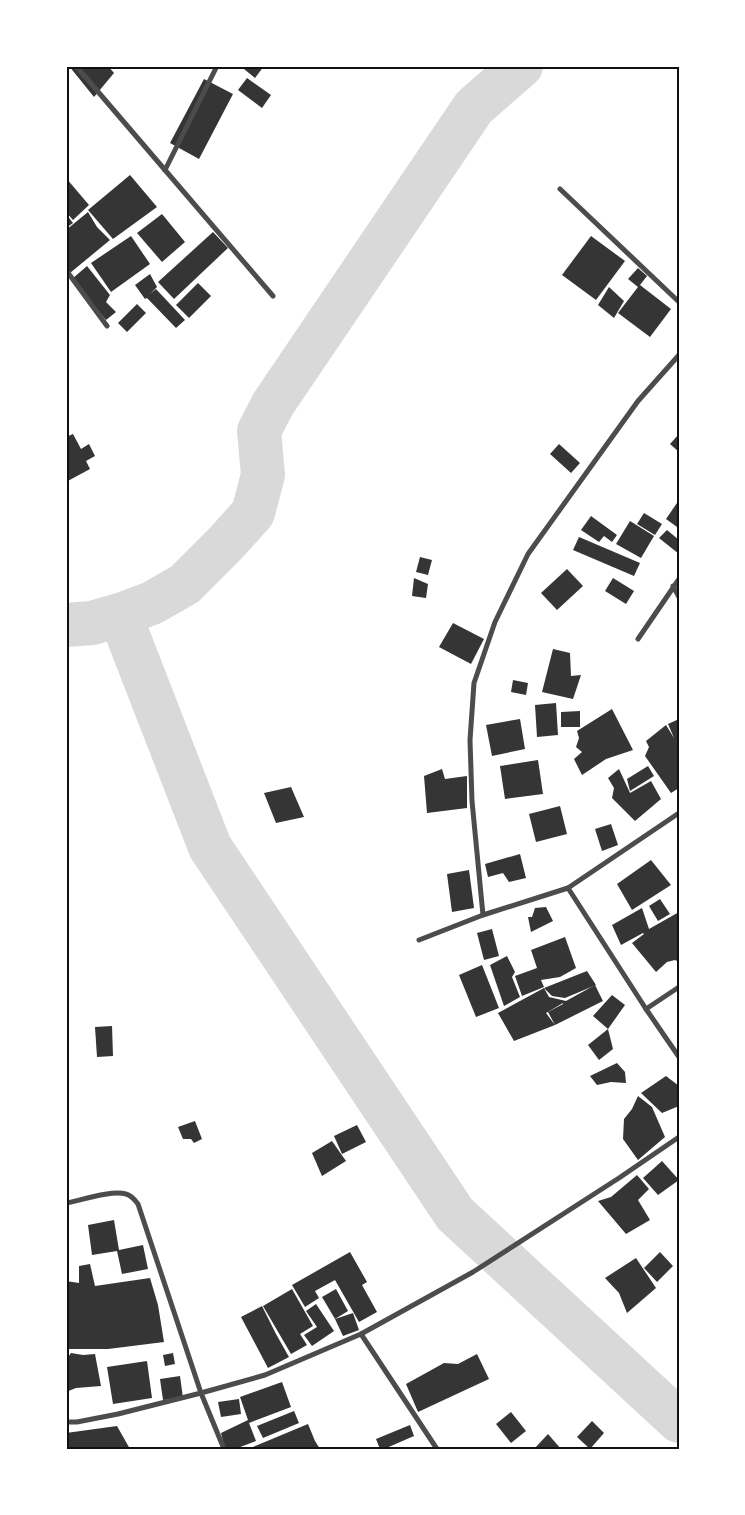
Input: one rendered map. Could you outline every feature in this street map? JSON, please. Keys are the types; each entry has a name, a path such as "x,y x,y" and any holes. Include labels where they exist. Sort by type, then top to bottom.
{"street":[{"path":"76,66 273,296"},
{"path":"164,170 217,66"},
{"path":"560,189 679,302"},
{"path":"66,270 107,326"},
{"path":"483,914 472,801 470,740 474,683 495,622 528,554 638,401 679,355"},
{"path":"638,640 679,579"},
{"path":"673,586 679,597"},
{"path":"419,940 483,914 568,888 679,813"},
{"path":"568,888 646,1010 679,1057"},
{"path":"646,1010 679,987"},
{"path":"66,1422 77,1422 118,1414 265,1375 361,1334 473,1272 679,1137"},
{"path":"66,1203 124,1193 132,1196 138,1204 201,1393 224,1449"},
{"path":"361,1334 437,1449"}],"building":[{"path":"69,66 108,66 114,73 94,97"},
{"path":"246,66 264,66 255,78 244,69"},
{"path":"247,78 271,95 262,108 238,90"},
{"path":"204,79 233,94 199,159 170,143"},
{"path":"130,175 157,207 113,239 88,210"},
{"path":"66,178 89,205 73,220 66,212"},
{"path":"88,212 97,227 110,240 70,273 66,269 66,230"},
{"path":"66,214 73,223 66,228"},
{"path":"162,214 185,242 162,262 137,233"},
{"path":"213,232 228,248 174,299 158,282"},
{"path":"131,236 150,264 111,292 91,263"},
{"path":"591,236 625,261 596,300 562,275"},
{"path":"87,266 110,295 106,302 116,312 106,320 72,279"},
{"path":"638,268 647,276 640,285 671,309 650,337 618,313 638,287 628,279"},
{"path":"150,274 157,287 150,294 156,289 185,320 176,328 147,298 145,299 135,285"},
{"path":"198,283 211,296 189,318 176,305"},
{"path":"609,287 624,301 614,318 598,305"},
{"path":"137,304 146,313 127,332 118,323"},
{"path":"73,434 81,449 89,444 95,456 86,461 90,469 66,482 66,437"},
{"path":"679,434 679,452 670,444"},
{"path":"559,444 580,463 571,473 550,454"},
{"path":"679,500 679,525 677,527 666,519"},
{"path":"644,513 662,524 655,535 637,524"},
{"path":"591,516 617,535 612,542 604,536 599,542 581,530"},
{"path":"630,521 654,536 641,558 616,544"},
{"path":"667,530 679,540 679,554 659,538"},
{"path":"579,537 640,563 634,576 573,550"},
{"path":"420,557 432,560 428,575 416,572"},
{"path":"567,569 583,586 557,610 541,593"},
{"path":"414,578 428,584 426,598 412,596"},
{"path":"613,578 634,591 626,604 605,591"},
{"path":"453,623 484,639 471,664 439,647"},
{"path":"553,649 570,653 571,676 581,675 573,699 542,692"},
{"path":"513,680 528,683 526,695 511,692"},
{"path":"556,703 558,735 537,737 535,705"},
{"path":"612,709 633,750 606,759 582,775 574,759 582,752 576,747 579,738 577,731"},
{"path":"580,711 580,727 561,727 561,712"},
{"path":"520,719 525,749 492,756 486,725"},
{"path":"679,719 679,788 671,793 645,756 649,747 646,741 666,725 674,738 668,724"},
{"path":"538,760 543,794 505,799 500,766"},
{"path":"648,766 654,776 630,791 627,779"},
{"path":"442,769 445,779 467,776 467,808 427,813 424,776"},
{"path":"619,769 630,793 651,781 661,799 635,821 612,798 614,788 608,778"},
{"path":"291,787 304,817 276,823 264,793"},
{"path":"560,806 567,834 536,842 529,814"},
{"path":"611,824 618,845 602,851 595,829"},
{"path":"520,854 526,878 509,882 503,873 488,877 485,864"},
{"path":"651,860 671,885 632,910 617,884"},
{"path":"469,870 474,908 452,912 447,874"},
{"path":"660,899 670,914 658,921 649,906"},
{"path":"546,907 553,921 531,932 528,917 532,917 535,908"},
{"path":"642,908 649,929 679,912 679,962 675,960 667,962 656,972 632,943 644,934 621,945 612,925"},
{"path":"492,929 499,956 484,960 477,933"},
{"path":"565,937 576,968 560,977 541,980 544,987 522,996 515,976 537,968 531,950"},
{"path":"507,956 515,972 512,977 520,997 504,1006 490,965"},
{"path":"482,965 499,1008 476,1017 459,975"},
{"path":"587,971 596,985 565,998 552,996 544,988"},
{"path":"595,985 603,1001 555,1025 514,1041 498,1013 544,988 549,997 566,1001","holes":["563,1003 548,1012 555,1025 546,1013"]},
{"path":"612,995 625,1005 608,1029 593,1016"},
{"path":"112,1026 113,1056 97,1057 95,1027"},
{"path":"608,1029 613,1049 599,1060 588,1045"},
{"path":"617,1063 625,1072 626,1083 611,1082 597,1085 590,1076"},
{"path":"666,1076 679,1086 679,1106 662,1113 641,1093"},
{"path":"638,1096 652,1107 665,1137 638,1160 623,1139 624,1119 632,1109"},
{"path":"195,1121 202,1139 194,1143 191,1139 183,1139 178,1127"},
{"path":"357,1125 366,1142 342,1154 334,1136"},
{"path":"332,1141 346,1161 322,1176 312,1153"},
{"path":"662,1161 679,1180 658,1195 643,1178"},
{"path":"637,1175 649,1189 638,1200 650,1220 626,1234 598,1201 611,1197"},
{"path":"114,1220 119,1250 143,1245 148,1269 122,1274 117,1251 92,1255 88,1225"},
{"path":"350,1252 367,1282 362,1285 377,1312 359,1322 335,1280 315,1291 319,1298 305,1307 292,1285"},
{"path":"660,1252 673,1266 657,1282 644,1268"},
{"path":"636,1258 656,1288 627,1313 619,1293 605,1278"},
{"path":"90,1264 95,1286 150,1278 158,1305 164,1342 108,1349 66,1349 66,1281 79,1283 79,1266"},
{"path":"292,1289 313,1326 300,1334 307,1345 291,1354 263,1306"},
{"path":"336,1289 348,1311 335,1319 322,1297"},
{"path":"316,1304 334,1331 312,1346 304,1335 317,1327 306,1311"},
{"path":"262,1306 289,1357 268,1368 241,1317"},
{"path":"353,1313 359,1330 343,1336 335,1319"},
{"path":"71,1353 95,1354 101,1386 76,1388 66,1392 66,1360"},
{"path":"173,1353 175,1364 165,1366 163,1355"},
{"path":"477,1354 489,1379 418,1412 406,1384 444,1363 458,1364"},
{"path":"147,1361 152,1398 113,1404 107,1367"},
{"path":"180,1376 183,1398 163,1400 160,1379"},
{"path":"282,1382 291,1407 249,1423 256,1441 235,1449 225,1449 221,1433 248,1420 240,1397"},
{"path":"239,1399 241,1414 221,1417 218,1402"},
{"path":"294,1411 299,1423 263,1438 257,1426"},
{"path":"511,1412 526,1431 511,1443 496,1424"},
{"path":"592,1421 604,1433 590,1449 577,1437"},
{"path":"308,1424 320,1449 248,1449"},
{"path":"410,1425 414,1436 380,1449 376,1439"},
{"path":"117,1426 130,1449 69,1449 66,1433"},
{"path":"548,1434 561,1449 534,1449"}],"waterway":[{"path":"66,625 92,623 120,615 152,603 185,584 253,513 263,475 259,431 273,404 474,107 521,66"},
{"path":"120,615 210,847 455,1214 679,1421"}]}
